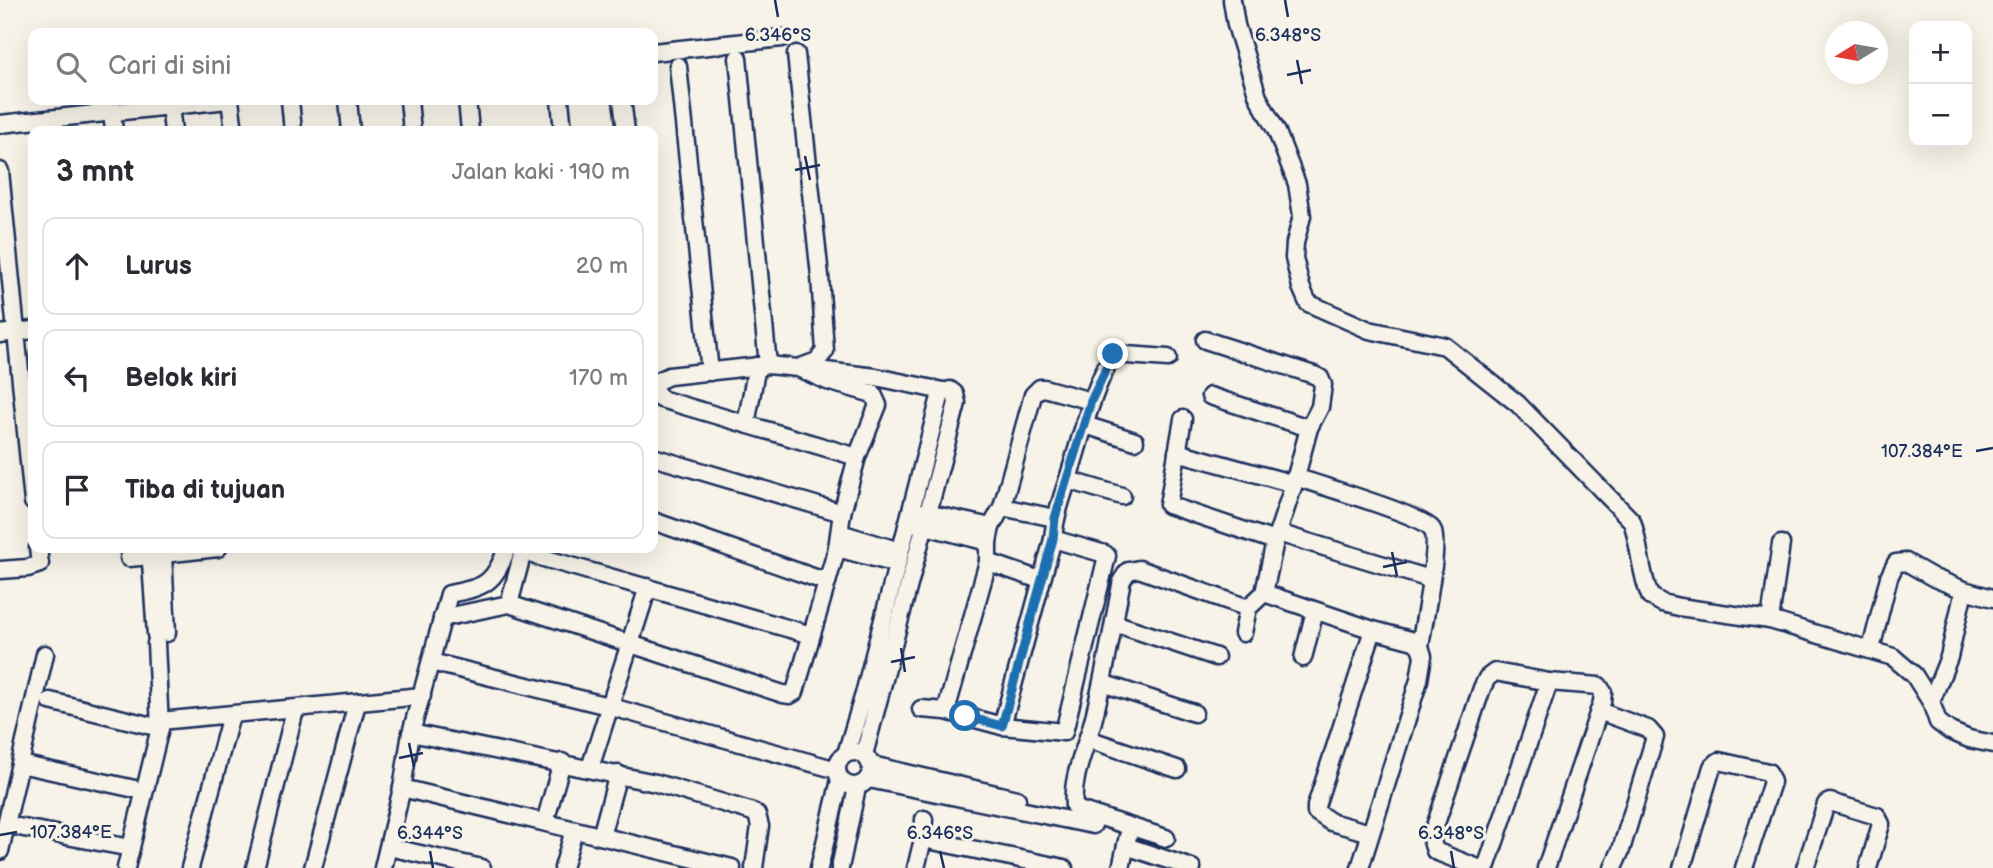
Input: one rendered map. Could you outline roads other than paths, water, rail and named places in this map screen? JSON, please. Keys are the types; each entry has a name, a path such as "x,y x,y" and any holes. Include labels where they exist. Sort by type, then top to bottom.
{"street":[{"path":"1232,0 1258,97 1277,132 1297,184 1302,216 1294,258 1308,303 1369,330 1445,346 1518,404 1632,521 1650,596 1662,603 1679,607 1770,620 1893,657 1914,675 1931,702 1938,722 1950,732 1993,744"},
{"path":"658,51 782,38"},
{"path":"796,54 820,276 825,351 817,361 797,368"},
{"path":"738,58 762,365 746,424"},
{"path":"678,66 710,372"},
{"path":"0,124 54,125 112,112 180,105"},
{"path":"230,105 233,126"},
{"path":"290,105 293,126"},
{"path":"348,105 351,126"},
{"path":"409,105 412,126"},
{"path":"467,105 470,126"},
{"path":"560,105 563,126"},
{"path":"623,105 625,126"},
{"path":"170,106 172,126"},
{"path":"112,112 113,126"},
{"path":"0,171 25,331 28,395"},
{"path":"0,334 25,331"},
{"path":"1205,340 1320,378 1323,384 1320,407 1309,428 1276,537 1264,593 1248,608 1243,633"},
{"path":"1002,726 1053,539 1055,518 1091,401 1113,354 1168,358"},
{"path":"658,382 670,376 762,365 876,377 943,391 866,771 840,868"},
{"path":"442,618 509,604 790,695 795,692 827,582 857,457 878,405 873,394 827,381 797,368"},
{"path":"946,711 988,562 990,535 1002,507 1034,392 1044,388 1091,401"},
{"path":"658,394 661,399 857,457"},
{"path":"1210,396 1309,428"},
{"path":"1183,419 1168,505 1430,579"},
{"path":"1085,425 1135,441"},
{"path":"1177,452 1295,481 1426,523 1432,529 1436,549 1420,646 1423,656 1421,673 1360,868"},
{"path":"658,458 842,513"},
{"path":"1068,480 1122,496"},
{"path":"1002,507 1055,518"},
{"path":"917,517 990,535"},
{"path":"819,868 839,761 846,754 864,694 899,558 917,517"},
{"path":"658,524 827,582"},
{"path":"921,709 946,711 1002,726 1064,732 1107,556 1053,539"},
{"path":"838,540 899,558"},
{"path":"1770,620 1781,544"},
{"path":"0,570 28,568 40,564 39,553"},
{"path":"129,558 151,553"},
{"path":"126,868 160,724 160,637 155,553"},
{"path":"383,868 402,788 411,733 449,594 478,588 489,582 500,569 505,553"},
{"path":"509,604 528,553"},
{"path":"531,553 811,635"},
{"path":"988,562 1040,580"},
{"path":"1871,649 1889,577 1896,563 1906,562 1934,578 1993,598"},
{"path":"1166,838 1079,810 1074,806 1076,778 1102,683 1122,580 1132,569 1143,570 1248,608"},
{"path":"590,768 648,587"},
{"path":"1931,702 1949,657 1964,590"},
{"path":"1264,593 1414,641 1420,646"},
{"path":"1303,658 1315,611"},
{"path":"1114,623 1216,657"},
{"path":"1370,833 1325,819 1317,812 1316,806 1373,630"},
{"path":"0,850 45,654"},
{"path":"430,662 608,706 838,775 847,786 866,771 1017,799"},
{"path":"1478,868 1435,851 1431,838 1480,696 1487,678 1495,672 1599,686 1603,696 1546,868"},
{"path":"1486,868 1549,681"},
{"path":"1102,683 1194,713"},
{"path":"50,701 160,724 422,696"},
{"path":"313,868 357,703"},
{"path":"255,868 295,709"},
{"path":"1599,711 1648,729 1655,737 1621,850 1613,868"},
{"path":"190,868 231,715"},
{"path":"411,733 618,774 755,813 760,826 754,868"},
{"path":"1088,739 1177,769"},
{"path":"846,754 855,752 866,771 1093,825"},
{"path":"1682,868 1712,767 1719,761 1768,772 1771,776 1772,782 1744,868"},
{"path":"545,822 562,762"},
{"path":"20,764 144,790"},
{"path":"601,836 618,774"},
{"path":"402,788 732,868"},
{"path":"1805,868 1826,804 1830,802 1877,816 1881,824 1868,868"},
{"path":"916,868 923,839 924,818"},
{"path":"13,826 131,848"},
{"path":"1121,868 1131,828"},
{"path":"563,868 574,830"},
{"path":"923,839 1064,868"},
{"path":"1126,846 1192,868"},
{"path":"389,847 482,868"}]}
